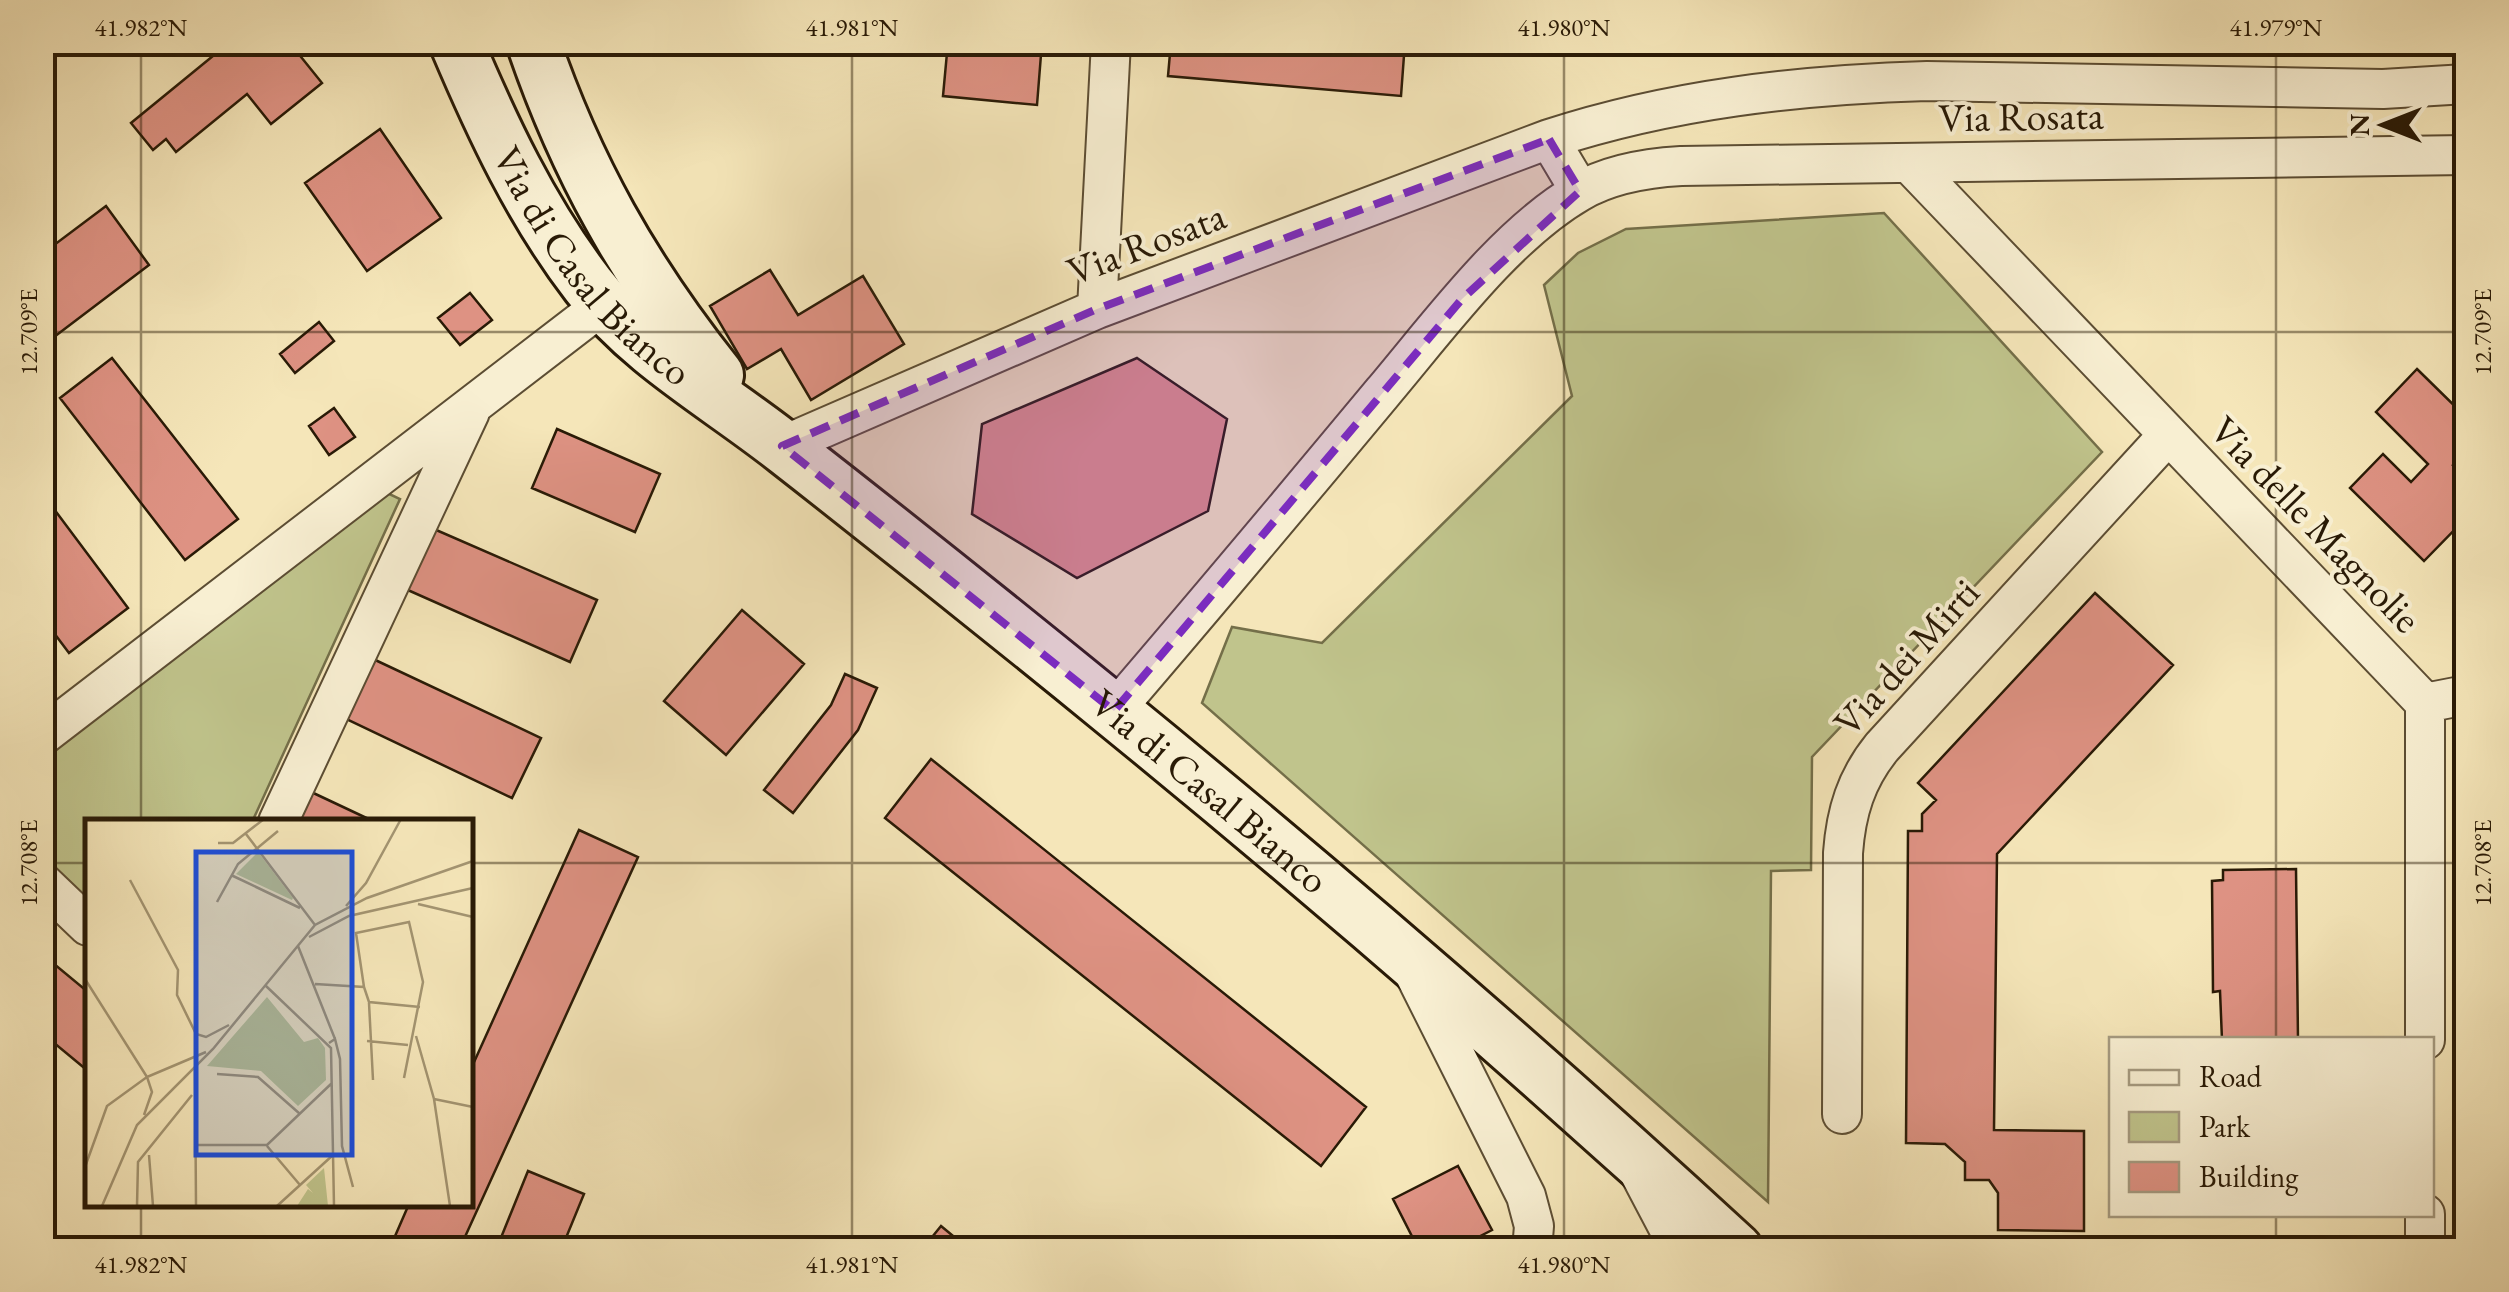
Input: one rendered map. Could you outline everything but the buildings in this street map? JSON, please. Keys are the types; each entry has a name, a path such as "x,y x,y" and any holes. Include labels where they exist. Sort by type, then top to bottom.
{"main road":[{"name":"Via di Casal Bianco","path":"532,42 564,127 635,263 674,322 782,446"},
{"name":"Via di Casal Bianco","path":"455,52 518,177 604,304 684,377 782,446 1114,712 1406,957 1628,1150 1736,1250"}],"street":[{"path":"1096,309 1110,42"},
{"name":"Via Rosata","path":"782,446 1096,309 1549,139 1640,112 1712,98 1866,83 2070,81 2383,88 2466,84"},
{"path":"1549,139 1580,191"},
{"name":"Via Rosata","path":"1114,712 1462,299 1534,226 1580,191 1624,174 1661,167 2466,156"},
{"name":"Via delle Magnolie","path":"1910,163 2425,704"},
{"path":"42,736 604,304"},
{"path":"279,819 474,404"},
{"name":"Via dei Mirti","path":"1842,1114 1843,853 1846,820 1859,781 1882,746 2168,435"},
{"path":"2425,1037 2425,704 2466,695"},
{"path":"42,882 85,923"},
{"path":"1406,957 1526,1196 1534,1226 1532,1250"},
{"name":"Via di Casal Bianco","path":"1628,1150 1680,1250"},
{"path":"2425,1217 2425,1250"}],"highlighted area":[{"path":"1549,139 1580,191 1462,299 1114,711 782,446 1097,309"}],"green space":[{"path":"1884,213 2102,452 1812,757 1811,870 1771,871 1768,1202 1202,703 1232,627 1322,643 1572,396 1544,285 1578,253 1626,229"},
{"path":"381,490 400,499 253,819 85,819 85,898 43,856 43,746"}]}
